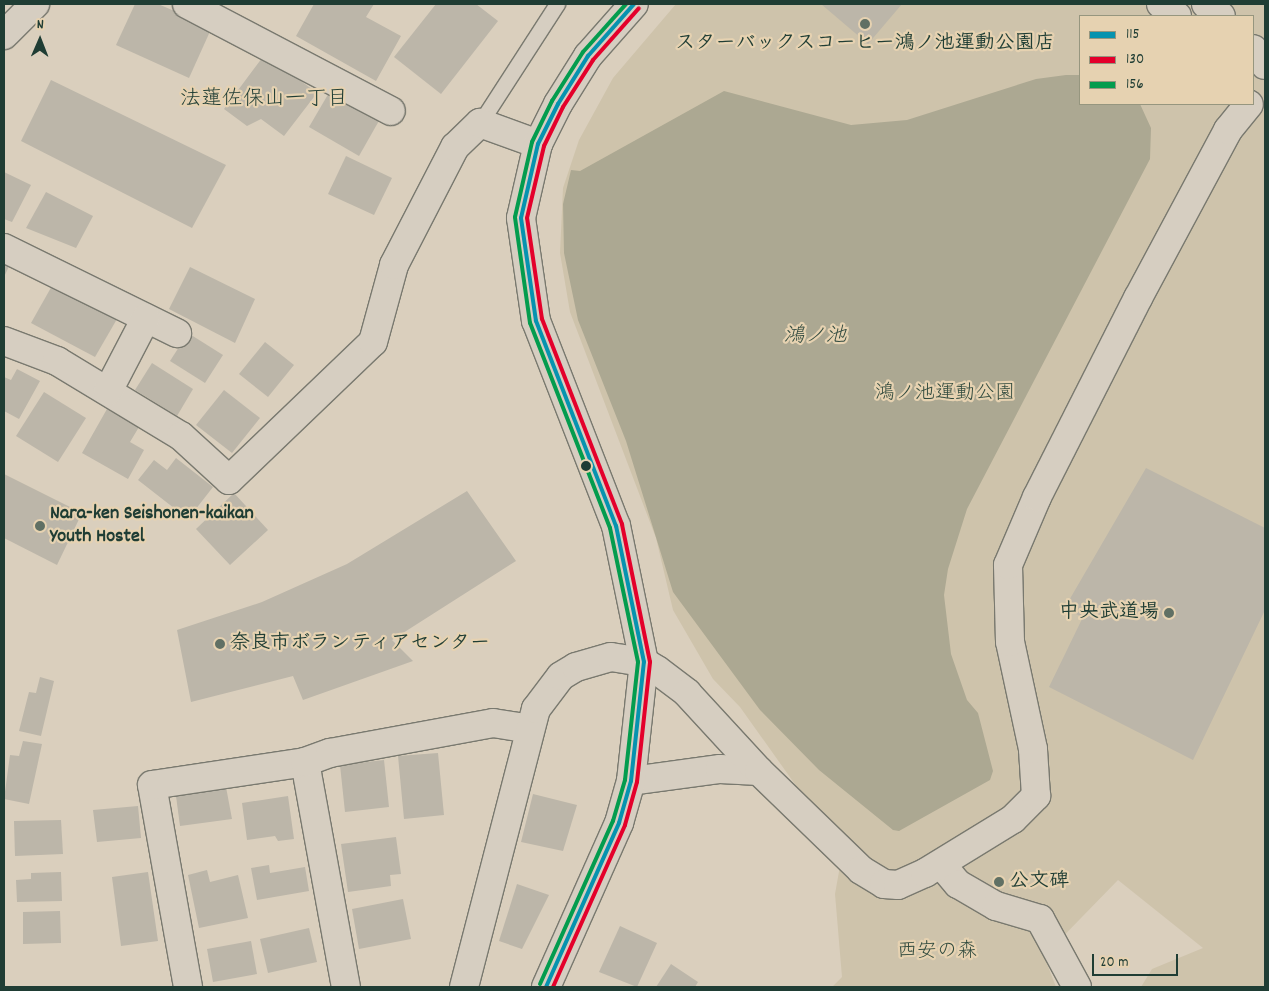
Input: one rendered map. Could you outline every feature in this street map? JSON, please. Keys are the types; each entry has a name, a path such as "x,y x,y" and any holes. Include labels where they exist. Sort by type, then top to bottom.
{"street":[{"path":"4,36 35,4"},
{"path":"187,4 391,111"},
{"path":"546,987 620,823 631,781 644,662 616,526 536,321 521,218 538,144 588,56 634,4"},
{"path":"1161,4 1176,15"},
{"path":"1206,4 1220,15"},
{"path":"1254,50 1265,64"},
{"path":"1254,99 1265,86"},
{"path":"464,987 529,729 536,709 561,676 611,657 644,662 687,692 759,771 871,879 898,885 941,864 1013,819 1036,796 1033,749 1010,642 1008,565 1037,497 1138,298 1228,130 1248,105"},
{"path":"4,341 57,360 108,390 182,436 229,480 373,342 394,265 434,180 455,147 480,123 538,144"},
{"path":"4,248 177,333"},
{"path":"108,390 146,318"},
{"path":"188,987 152,785 305,762 330,753 493,724 529,729"},
{"path":"305,762 346,987"},
{"path":"631,781 720,769 759,771"},
{"path":"941,864 958,884 996,906 1040,920 1077,987"}],"lane":[{"path":"480,123 557,4"}],"green space":[{"name":"鴻ノ池運動公園","path":"676,4 1265,4 1265,987 1141,987 1152,969 1203,948 1118,880 1044,956 1056,987 832,987 842,977 835,894 845,838 802,794 740,707 713,679 673,610 656,538 570,312 560,253 563,188 579,140 613,78"}],"water":[{"name":"鴻ノ池","path":"1079,75 1079,105 1140,105 1151,128 1150,159 967,509 948,569 944,595 951,654 967,700 978,713 993,771 990,780 899,831 893,830 819,770 760,710 673,592 626,441 578,320 564,253 563,204 571,170 580,171 724,91 851,125 907,120 1036,79"}],"building":[{"path":"135,4 158,4 212,27 189,78 116,45"},
{"path":"314,4 374,4 366,17 401,36 376,81 296,36"},
{"path":"436,4 476,4 498,21 441,94 394,57"},
{"name":"スターバックスコーヒー鴻ノ池運動公園店","path":"821,4 902,4 868,44"},
{"path":"265,54 317,93 284,136 261,119 247,126 224,109"},
{"path":"51,80 226,165 192,228 21,141"},
{"path":"330,91 380,119 359,156 309,127"},
{"path":"346,156 392,178 374,215 328,194"},
{"path":"4,172 31,185 12,222 4,219"},
{"path":"46,192 93,216 76,248 26,228"},
{"path":"4,258 11,262 4,277"},
{"path":"190,267 255,299 235,343 169,309"},
{"path":"53,284 117,319 95,357 31,323"},
{"path":"188,333 223,355 205,383 170,361"},
{"path":"265,342 294,365 268,397 239,374"},
{"path":"152,363 193,389 177,416 135,390"},
{"path":"17,369 40,381 19,419 4,411 4,377 11,380"},
{"path":"224,390 260,418 232,453 196,425"},
{"path":"44,392 86,418 58,462 16,436"},
{"path":"107,409 139,427 130,442 144,450 128,479 82,453"},
{"path":"176,458 213,487 188,519 138,480 154,460 167,470"},
{"name":"中央武道場","path":"1146,468 1265,528 1265,610 1193,760 1049,687 1083,617 1064,609"},
{"name":"Nara-ken Seishonen-kaikan Youth Hostel","path":"4,474 82,513 57,565 4,538"},
{"path":"467,491 516,561 392,640 413,661 303,700 293,676 191,702 177,630 262,602 347,564"},
{"path":"234,493 268,530 230,565 196,529"},
{"path":"40,677 54,681 41,736 19,731 29,692 36,693"},
{"path":"23,741 42,744 29,804 4,799 10,755 19,756"},
{"path":"438,753 444,815 404,819 398,756"},
{"path":"384,760 389,807 345,812 340,765"},
{"path":"226,787 232,819 180,826 176,796"},
{"path":"533,794 577,805 563,851 521,842"},
{"path":"288,796 294,839 278,841 275,836 247,840 242,803"},
{"path":"138,806 141,838 97,842 93,810"},
{"path":"61,820 63,854 15,856 14,821"},
{"path":"396,837 401,874 390,875 391,886 348,892 341,844"},
{"path":"269,865 270,873 305,867 309,891 257,900 251,868"},
{"path":"207,870 210,882 238,875 248,918 199,928 188,875"},
{"path":"61,872 62,901 17,902 16,880 31,879 31,873"},
{"path":"148,872 158,941 121,946 112,877"},
{"path":"517,884 549,895 522,949 499,941"},
{"path":"403,899 411,939 359,949 352,909"},
{"path":"60,911 61,943 23,944 23,912"},
{"path":"620,926 657,943 637,987 599,972"},
{"path":"309,928 317,962 268,973 260,939"},
{"path":"251,941 257,974 213,982 207,949"},
{"path":"671,964 698,982 695,987 656,987"}],"transit line":[{"name":"156","path":"540,984 613,821 625,780 638,662 610,528 530,323 515,217 532,142 552,101 583,52 626,4"},
{"name":"115","path":"546,987 619,823 631,781 644,662 616,526 536,321 521,218 538,144 558,104 588,56 634,4"},
{"name":"130","path":"553,987 625,825 637,782 650,662 622,524 542,319 527,218 544,146 563,107 593,60 639,8"}],"place":[{"name":"スターバックスコーヒー鴻ノ池運動公園店","path":"865,24"},
{"name":"Nara-ken Seishonen-kaikan Youth Hostel","path":"40,526"},
{"name":"中央武道場","path":"1169,613"},
{"name":"奈良市ボランティアセンター","path":"220,644"},
{"name":"公文碑","path":"999,882"}],"district":[{"name":"法蓮佐保山一丁目","path":"264,100"}],"park label":[{"name":"西安の森","path":"937,952"}]}
